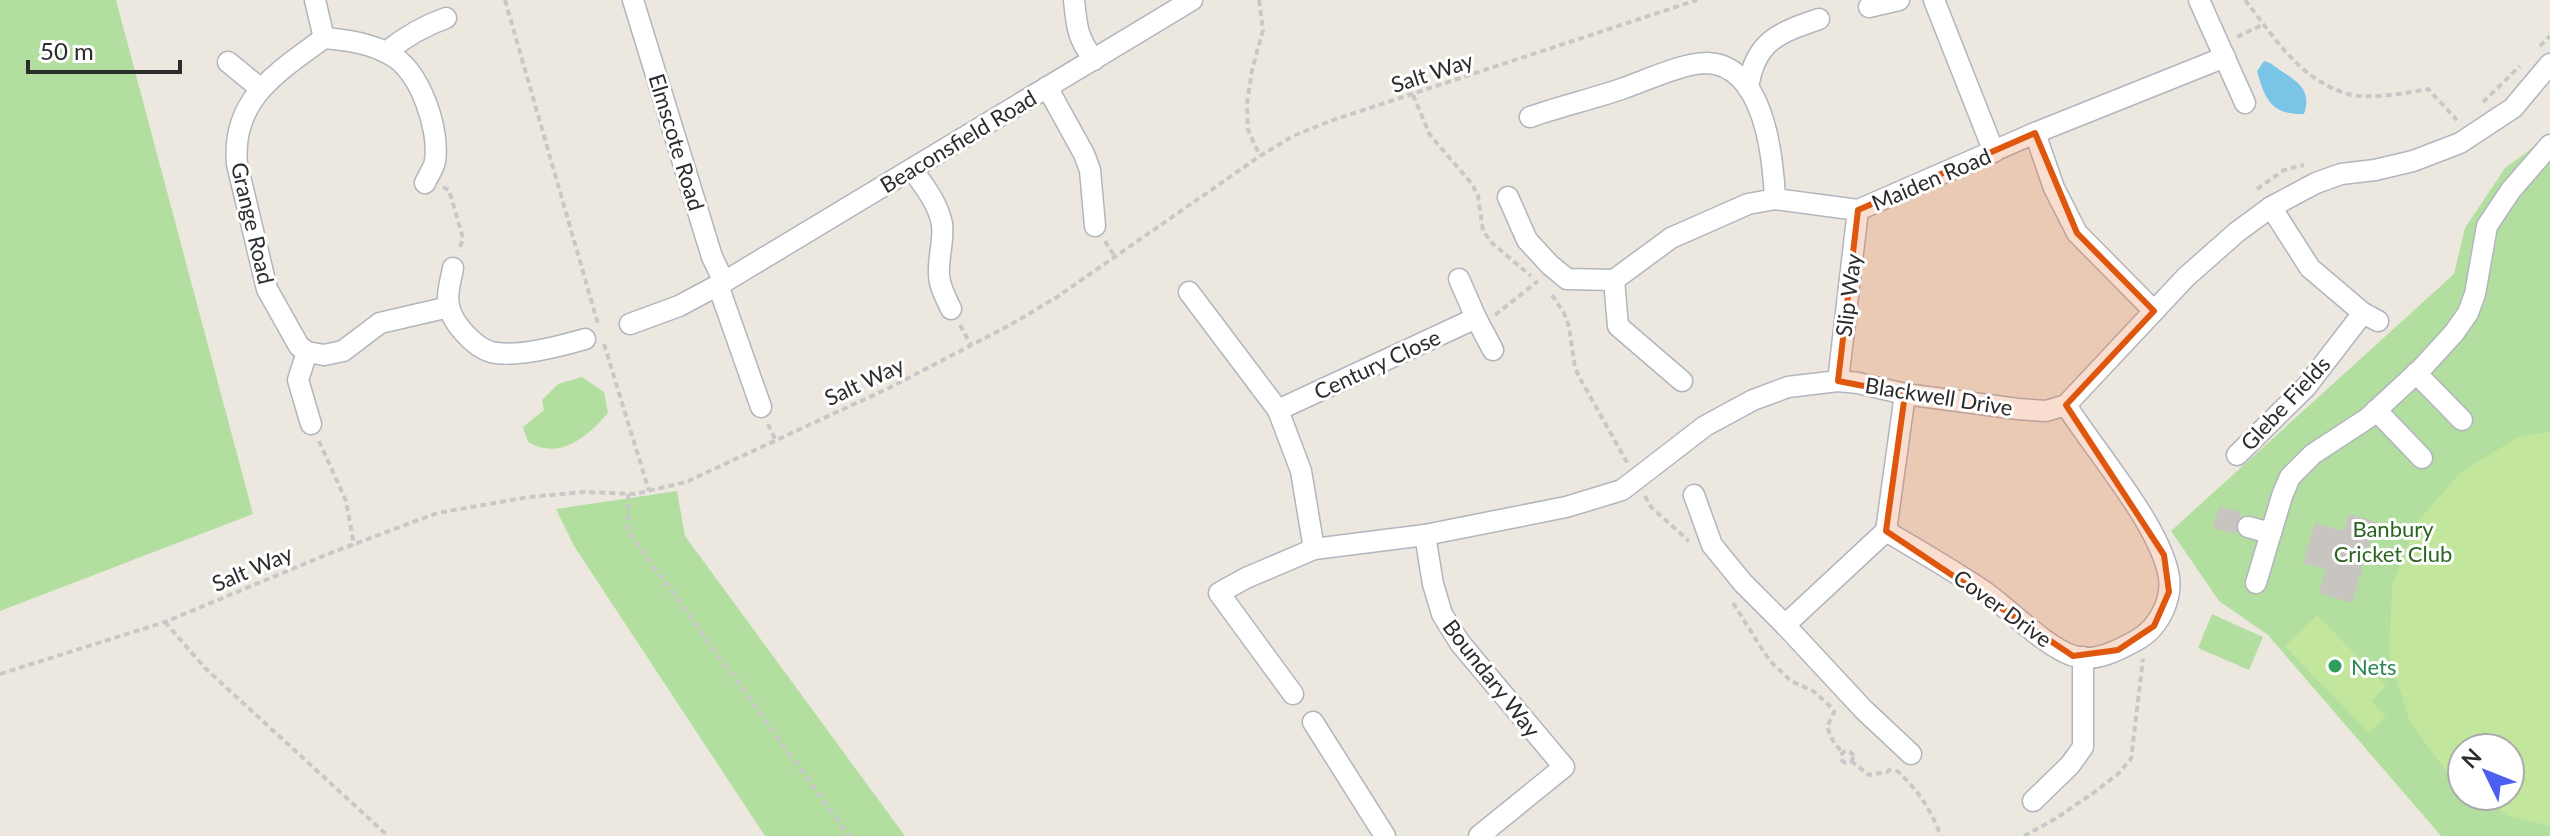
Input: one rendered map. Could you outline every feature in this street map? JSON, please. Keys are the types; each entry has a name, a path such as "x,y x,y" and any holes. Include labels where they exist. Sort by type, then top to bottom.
{"street":[{"path":"315,0 324,38 351,40 386,52 395,56 409,71 424,97 434,124 435,162 425,183"},
{"name":"Elmscote Road","path":"633,0 761,407"},
{"path":"1074,0 1081,43 1094,60"},
{"name":"Beaconsfield Road","path":"630,324 672,309 721,284 1192,0"},
{"path":"1869,7 1899,0"},
{"path":"1934,0 1994,152"},
{"path":"2199,0 2245,103"},
{"path":"386,52 429,23 446,18"},
{"path":"1748,88 1751,68 1768,41 1782,32 1819,19"},
{"name":"Grange Road","path":"307,352 299,346 267,289 237,164 235,142 249,104 261,89 324,38"},
{"name":"Maiden Road","path":"1614,280 1671,238 1737,209 1775,199 1858,210 2222,51"},
{"path":"2033,801 2070,765 2083,747 2083,657 2118,650 2143,636 2163,612 2169,592 2164,555 2066,405 2154,311 2217,250 2271,207 2291,194 2329,178 2413,161 2460,143 2513,108 2544,55"},
{"path":"228,62 261,89"},
{"path":"1530,117 1703,63 1722,65 1741,78 1748,88 1765,127 1773,161 1775,199"},
{"path":"1047,87 1090,170 1095,226"},
{"path":"2035,133 2054,188 2077,233 2154,311"},
{"path":"2256,583 2290,477 2313,454 2376,410 2454,333 2468,313 2475,294 2487,226 2511,190 2550,145"},
{"path":"912,169 935,202 942,222 939,274 951,309"},
{"path":"1508,197 1527,240 1567,279 1614,280 1618,326 1682,381"},
{"name":"Glebe Fields","path":"2237,455 2371,317 2310,268 2271,207"},
{"name":"Slip Way","path":"1838,381 1858,210"},
{"path":"453,268 448,290 449,307 467,335 491,352 549,349 585,339"},
{"path":"1459,279 1493,350"},
{"path":"1189,292 1278,410 1301,471 1314,549"},
{"path":"311,424 298,380 307,352 324,355 343,351 380,323 449,307"},
{"name":"Century Close","path":"1278,410 1478,322"},
{"path":"2416,373 2462,420"},
{"name":"Blackwell Drive","path":"1293,694 1219,593 1314,549 1425,535 1566,507 1622,490 1705,426 1753,400 1788,387 1838,381 1905,394 2046,411 2066,405"},
{"path":"1785,625 1886,531 1905,394"},
{"path":"2376,410 2422,458"},
{"path":"1694,495 1712,545 1743,583 1864,710 1911,754"},
{"path":"2248,527 2271,533"},
{"name":"Cover Drive","path":"1886,531 1986,593 2046,640 2073,656 2083,657"},
{"name":"Boundary Way","path":"1425,535 1433,584 1442,614 1460,643 1564,767 1479,836"},
{"path":"1313,722 1385,836"}],"path":[{"path":"505,0 649,491"},
{"path":"1259,0 1262,42 1252,70 1247,104 1248,130 1260,156"},
{"name":"Salt Way","path":"0,674 165,622 437,513 529,497 570,493 628,494 686,482 891,387 1010,325 1057,297 1293,136 1330,121 1697,0"},
{"path":"2245,0 2299,66 2319,81 2350,95 2400,94 2428,89 2459,122"},
{"path":"2222,51 2264,24"},
{"path":"2544,55 2550,36"},
{"path":"2473,111 2528,58"},
{"path":"2446,127 2466,117"},
{"path":"2257,189 2284,170 2313,163"},
{"path":"425,183 449,190 463,238 453,268"},
{"path":"1478,322 1538,282 1550,265"},
{"path":"311,424 346,501 354,545"},
{"path":"628,494 628,531 849,836"},
{"path":"165,622 205,668 388,836"},
{"path":"2024,836 2096,791 2131,759 2140,673 2150,630"},
{"path":"1835,710 1827,727 1834,743 1843,753 1842,761 1851,761 1869,775 1879,775 1893,767"}],"highlighted area":[{"path":"2035,133 2077,233 2154,311 2066,405 2164,555 2169,592 2154,626 2118,650 2073,656 1886,531 1905,394 1838,381 1858,210"}],"green space":[{"path":"0,0 116,0 253,514 0,611"},
{"name":"Banbury Cricket Club","path":"2550,135 2550,836 2441,836 2268,635 2219,601 2171,531 2454,274 2465,228 2505,168"},
{"path":"582,377 604,392 608,413 592,430 562,447 551,449 528,442 523,427 544,410 542,400 558,384"},
{"path":"2550,431 2550,826 2503,812 2526,812 2526,732 2446,732 2446,771 2410,722 2389,655 2392,586 2418,521 2461,472 2517,438"},
{"path":"677,491 685,536 905,836 765,836 574,546 556,509"},
{"path":"2212,614 2263,637 2249,670 2198,648"},
{"name":"Nets","path":"2317,615 2386,686 2371,701 2386,717 2369,733 2285,646"}],"water":[{"path":"2264,61 2303,89 2306,96 2304,114 2284,112 2267,98 2257,71"}],"building":[{"path":"2219,507 2241,512 2235,534 2213,528"},
{"path":"2349,514 2376,522 2352,603 2319,593 2326,569 2303,563 2315,523 2344,531"}],"place":[{"name":"Nets","path":"2335,666"}]}
